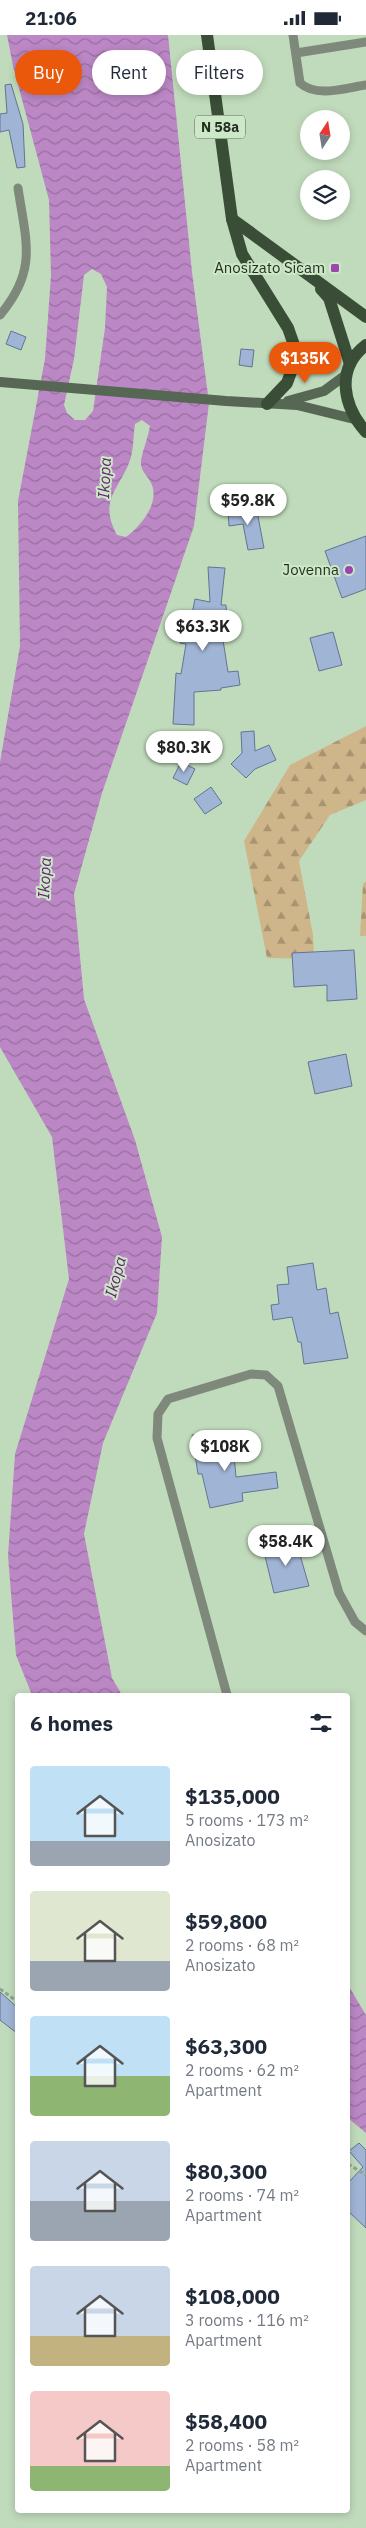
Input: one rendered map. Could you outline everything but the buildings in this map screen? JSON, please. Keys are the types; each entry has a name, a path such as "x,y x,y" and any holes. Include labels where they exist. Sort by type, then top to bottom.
{"main road":[{"name":"N 58a","path":"206,35 232,219 242,254 288,327 294,345 294,364 287,383 267,404"},
{"path":"232,219 261,242 307,272 347,305 366,317"},
{"path":"307,272 329,299 348,369 346,397 354,419 366,431"},
{"path":"267,404 296,400 324,391 348,369 366,345"},
{"path":"0,381 226,401 297,405 354,419"}],"lane":[{"path":"293,35 300,83 308,90 320,91 366,85"},
{"path":"296,53 366,42"},
{"path":"0,315 16,296 25,275 26,243 18,188"},
{"path":"225,1693 157,1438 158,1414 168,1399 250,1374 266,1375 278,1386 339,1593 355,1622 366,1631"}],"path":[{"path":"0,1989 15,2000"},
{"path":"350,2165 366,2175"}],"green space":[{"path":"366,726 366,800 330,815 299,861 313,935 314,959 267,958 244,841 290,765"},
{"path":"366,881 366,936 360,936 363,884"}],"water":[{"name":"Ikopa","path":"7,35 168,35 192,272 209,403 194,526 102,793 74,894 84,999 135,1140 162,1237 157,1313 103,1443 84,1534 112,1678 121,1693 31,1693 16,1655 8,1556 15,1454 69,1279 52,1137 0,1047 0,762 20,646 18,501 45,359 51,275 49,200 21,95 82,95 82,50 15,50 15,73","holes":["92,269 101,274 107,287 105,328 93,411 85,420 75,420 67,413 64,405 74,359 84,275","142,420 150,426 141,463 142,469 153,489 152,505 143,520 126,537 117,535 112,523 110,505 115,490 131,458 135,424"]},
{"path":"350,1988 366,2015 366,2133 350,2120"}],"place":[{"name":"Anosizato Sicam","path":"335,268"},
{"name":"Jovenna","path":"349,570"}]}
